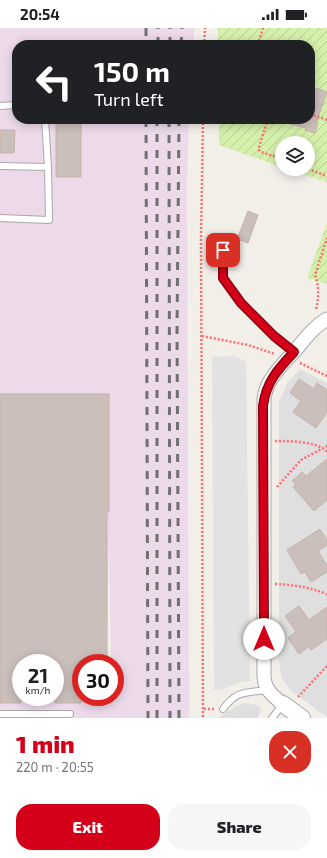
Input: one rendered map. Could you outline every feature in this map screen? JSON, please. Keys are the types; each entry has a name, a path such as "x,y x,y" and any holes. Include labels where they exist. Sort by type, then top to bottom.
{"street":[{"path":"302,718 290,702 267,690 265,684 263,406 265,391 269,382 320,323 327,319"}],"lane":[{"path":"0,106 12,106"},
{"path":"0,218 49,220 48,167 44,124"},
{"path":"0,166 48,167"},
{"path":"223,250 223,278 241,303 291,355"},
{"path":"223,708 236,695 267,690"},
{"path":"272,718 290,702"},
{"path":"0,714 70,714"}],"path":[{"path":"204,40 205,28"},
{"path":"259,40 263,28"},
{"path":"315,116 327,120"},
{"path":"203,124 201,240 203,718"},
{"path":"266,124 259,150 275,156"},
{"path":"315,172 327,176"},
{"path":"316,309 319,298 315,275 327,238"},
{"path":"202,336 291,355 327,376"},
{"path":"274,441 300,442 324,448 327,452"},
{"path":"274,490 301,460 327,446"},
{"path":"275,584 310,588 327,594"},
{"path":"290,702 327,666"}],"shaded area":[{"path":"0,28 194,28 194,40 12,40 12,124 189,124 187,185 189,718 0,718","holes":["109,534 111,654 124,654 124,706 72,706 72,654 108,654"]},
{"path":"235,356 246,362 250,681 240,682 223,689 214,690 212,357"},
{"path":"300,369 327,383 327,717 291,691 281,675 279,661 279,401 287,384"},
{"path":"244,703 256,705 261,708 258,718 218,718 235,707"}],"green space":[{"path":"218,28 327,28 327,182 309,176 315,176 315,136 275,136 275,165 219,145 219,124 315,124 315,40 218,40"},
{"path":"327,223 327,284 307,278"}],"building":[{"path":"316,88 327,92 316,123 318,123 315,133 305,130 306,128 291,124 315,124"},
{"path":"56,124 81,124 81,177 56,177"},
{"path":"0,130 15,130 14,153 0,153"},
{"path":"248,211 258,215 248,243 237,239"},
{"path":"299,379 314,389 317,383 327,390 327,412 316,428 293,412 301,401 290,393"},
{"path":"0,394 109,394 107,654 72,654 72,703 64,703 64,654 12,654 12,703 0,703"},
{"path":"327,459 327,500 314,511 293,487 296,485 292,481 302,472 306,476"},
{"path":"320,529 327,540 327,545 318,551 327,566 327,572 311,582 305,572 301,574 287,550"},
{"path":"299,606 309,620 327,607 327,639 311,650 308,647 299,654 288,638 296,632 285,616"}],"railway":[{"path":"146,28 146,40"},
{"path":"158,28 158,40"},
{"path":"170,28 170,40"},
{"path":"181,40 182,28"},
{"path":"146,124 148,718"},
{"path":"157,124 157,718"},
{"path":"169,124 170,718"},
{"path":"179,124 177,330 179,718"}],"route":[{"path":"223,250 223,278 241,303 274,336 294,352 269,382 265,391 263,406 264,639"}]}
